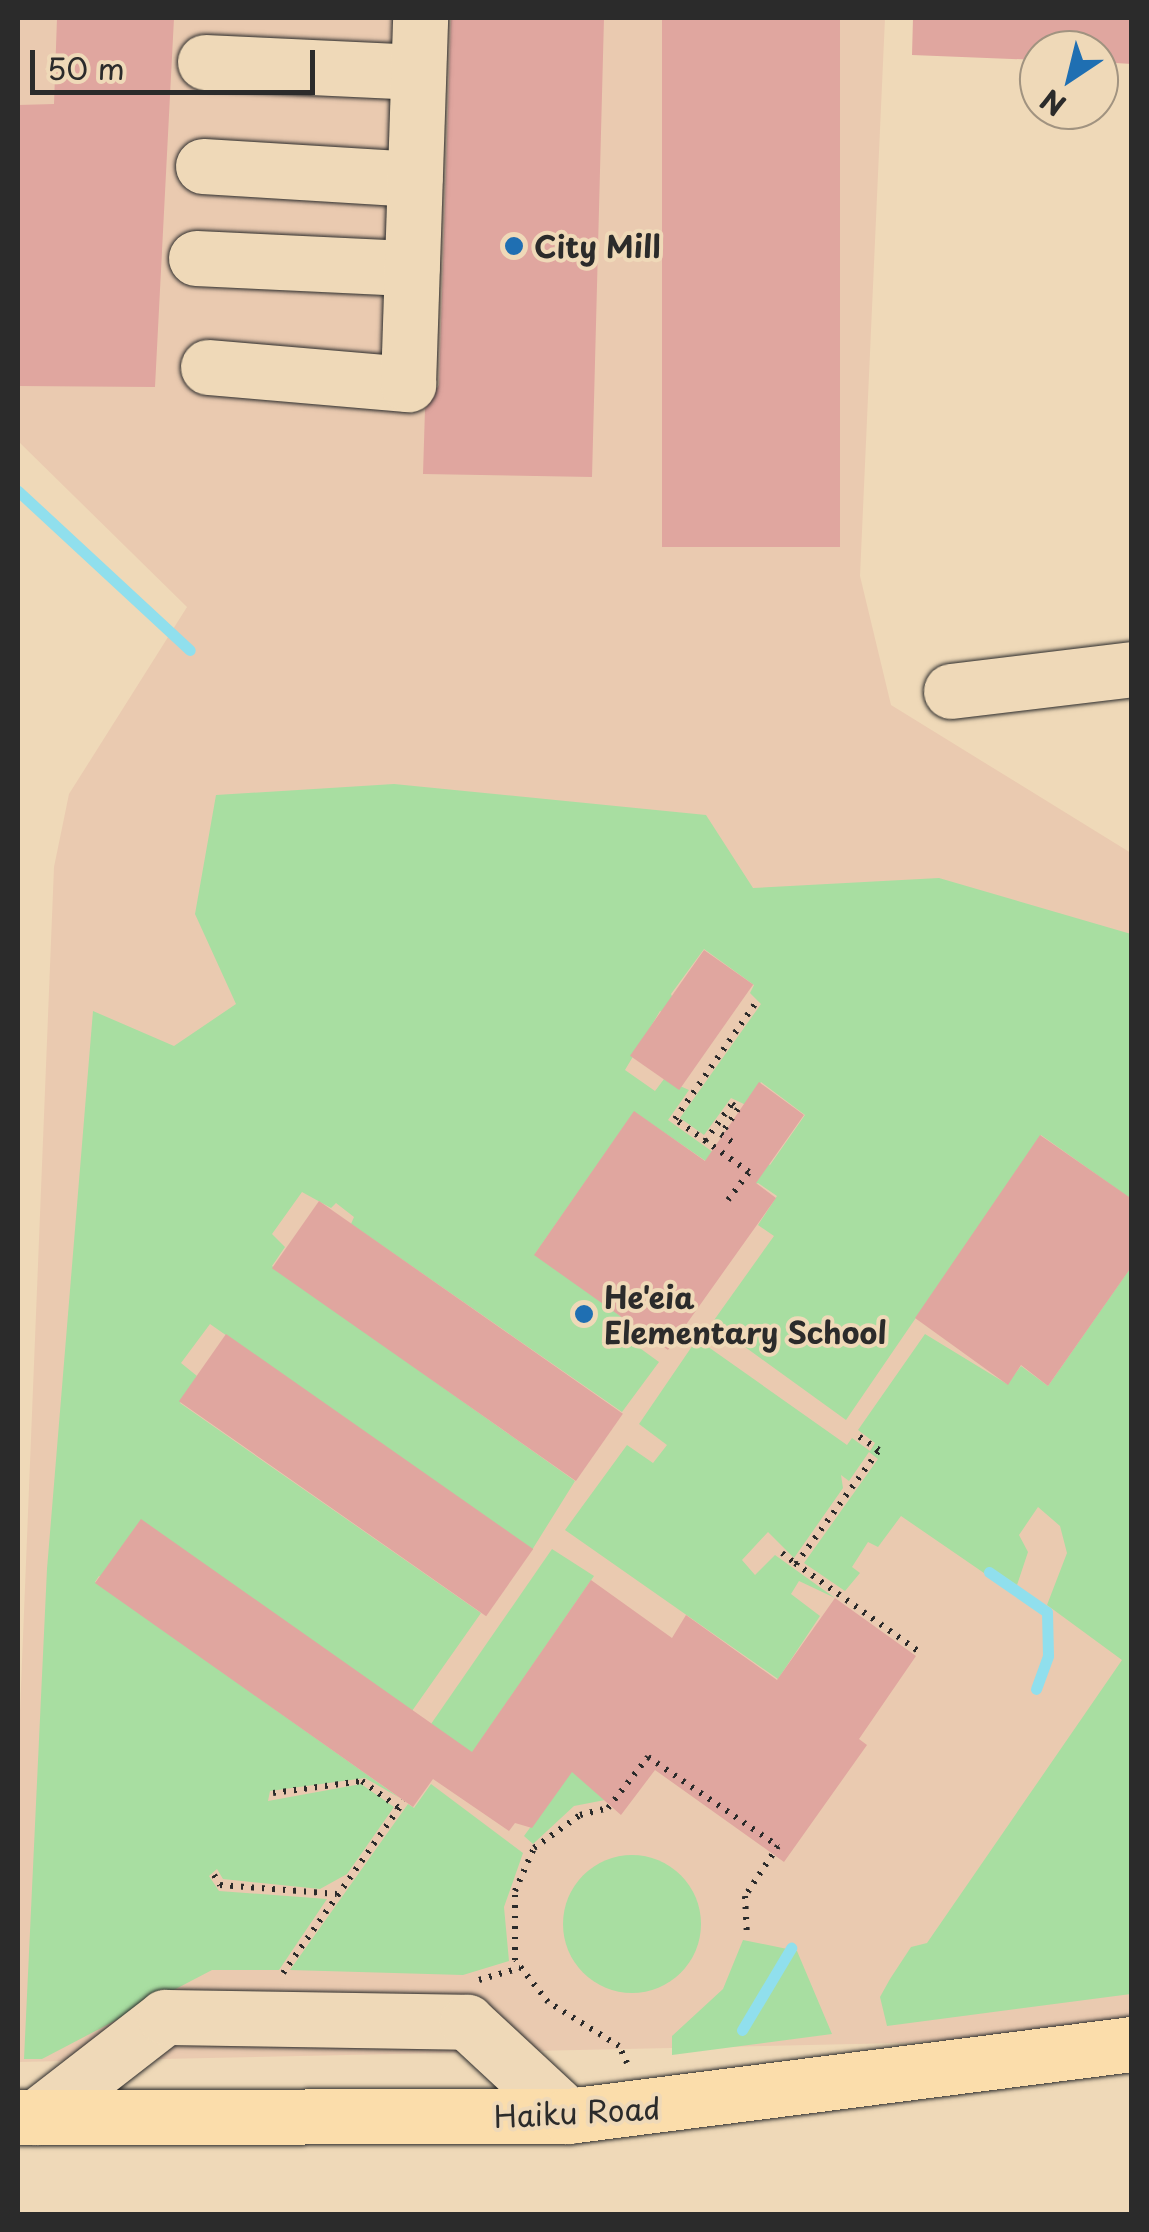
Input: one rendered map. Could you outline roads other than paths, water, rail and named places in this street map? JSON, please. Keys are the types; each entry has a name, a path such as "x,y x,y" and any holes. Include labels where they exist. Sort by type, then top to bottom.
{"main road":[{"name":"Haiku Road","path":"27,2118 568,2116 1132,2044"}],"lane":[{"path":"208,367 408,384 420,18"},
{"path":"206,62 418,72"},
{"path":"203,166 415,179"},
{"path":"196,258 412,268"},
{"path":"952,691 1132,669"},
{"path":"27,2118 165,2017 467,2022 568,2116"}],"waterway":[{"path":"18,491 190,650"},
{"path":"989,1572 1047,1612 1048,1656 1036,1689"},
{"path":"742,2030 791,1948"}],"place":[{"name":"City Mill","path":"514,246"},
{"name":"He'eia Elementary School","path":"584,1314"}]}
